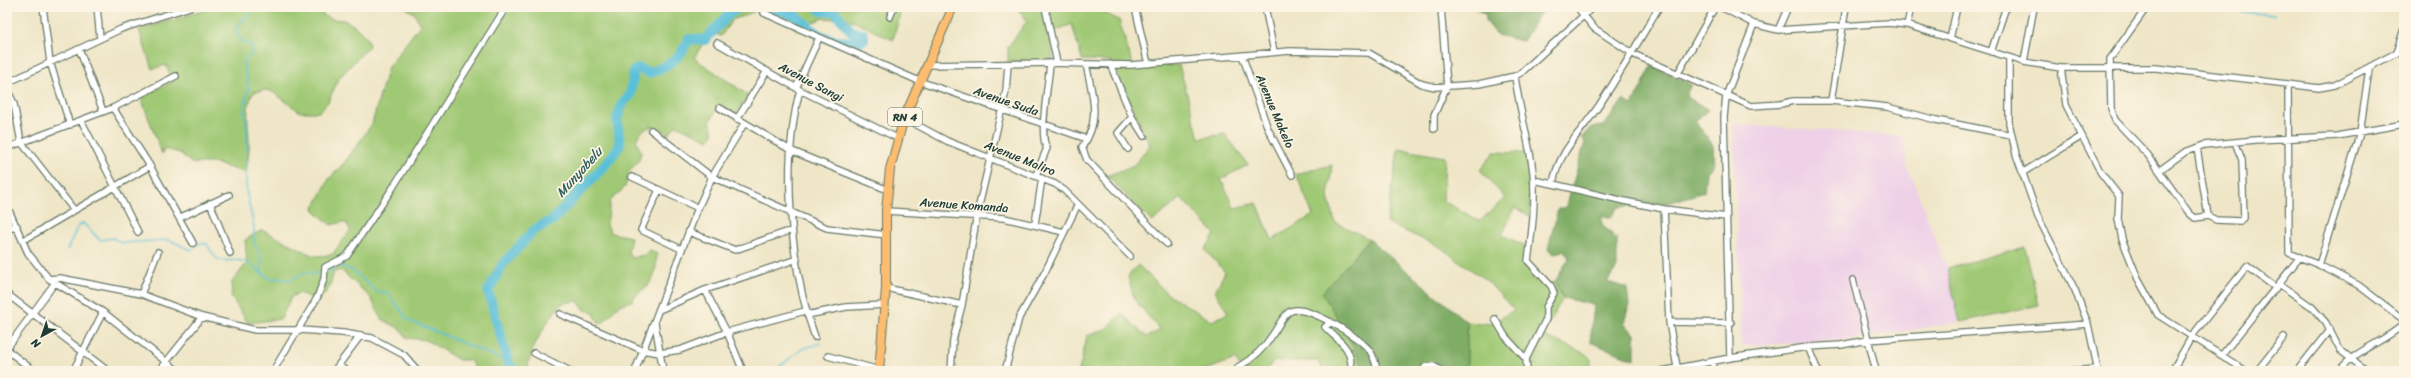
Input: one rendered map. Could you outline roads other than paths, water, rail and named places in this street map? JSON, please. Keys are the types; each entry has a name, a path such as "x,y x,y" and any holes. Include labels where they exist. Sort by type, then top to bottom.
{"highway":[{"name":"RN 4","path":"879,370 886,288 886,211 890,169 897,138 904,118 919,81 953,7"}],"street":[{"path":"43,7 50,62 70,125"},
{"path":"97,7 100,39"},
{"path":"7,83 121,29 190,7"},
{"path":"273,371 300,330 317,298 324,279 323,271 325,267 346,256 392,189 506,7"},
{"path":"890,17 894,7"},
{"path":"1036,175 1046,148 1042,142 1042,125 1053,63 1045,7"},
{"path":"1135,7 1148,64"},
{"path":"1265,7 1274,52"},
{"path":"1434,130 1434,115 1447,86 1441,7"},
{"path":"1577,7 1594,28 1633,54 1677,75 1751,106 1781,104 1793,101 1831,101 1887,107 1936,120 2011,134"},
{"path":"927,65 1008,65 1053,63 1148,64 1274,52 1369,53 1422,84 1447,86 1479,84 1515,76 1530,67 1593,7"},
{"path":"1553,184 1560,158 1596,111 1633,54 1660,7"},
{"path":"1677,75 1715,7"},
{"path":"1721,7 1754,24 1778,30 1889,23 1907,25 2024,62 2061,68 2156,68 2205,72 2319,88 2335,85 2369,69 2396,53 2404,54"},
{"path":"1735,14 1739,7"},
{"path":"1778,30 1788,7"},
{"path":"1831,101 1846,7"},
{"path":"1907,25 1911,7"},
{"path":"1950,39 1956,7"},
{"path":"1991,52 2006,7"},
{"path":"2024,62 2034,7"},
{"path":"2146,7 2110,59 2111,108 2113,118 2160,170 2192,217 2208,216 2216,220 2240,221 2244,218 2242,160 2235,142"},
{"name":"Avenue Suda","path":"764,13 919,81 1042,125 1087,139"},
{"path":"1730,358 1731,323 1726,216 1724,117 1726,96 1754,24"},
{"path":"2396,53 2404,29"},
{"path":"815,337 806,313 789,211 794,109 798,89 819,38"},
{"name":"Avenue Sangi","path":"718,42 798,89 897,138"},
{"path":"79,49 103,111"},
{"name":"Avenue Makelo","path":"1242,55 1268,129 1292,175"},
{"path":"2009,58 2009,123 2022,173 2038,217 2075,290 2088,324 2098,370 2066,371"},
{"path":"1086,64 1095,107 1094,123 1082,147 1087,160 1167,244"},
{"path":"1110,64 1132,117 1144,136"},
{"path":"951,371 953,340 962,305 977,214 992,158 1006,91 1008,65"},
{"path":"2061,68 2064,99 2101,173 2119,196 2118,219 2122,239 2138,279 2150,302 2158,315 2178,330 2192,336 2246,371"},
{"path":"2319,266 2360,133 2369,69"},
{"path":"737,120 766,71"},
{"path":"7,148 113,108 176,76"},
{"path":"1515,76 1533,180 1532,228 1528,261 1551,286 1554,293 1546,307 1546,319 1526,359 1527,371"},
{"path":"2288,84 2288,138 2291,210 2289,252 2358,285 2404,320"},
{"path":"7,88 14,104 21,142 74,210"},
{"path":"113,108 150,166 193,243"},
{"path":"720,108 737,120 792,151 888,190"},
{"path":"1128,149 1118,133 1132,117"},
{"name":"Avenue Maliro","path":"904,118 947,141 1036,175 1064,190 1130,256"},
{"path":"81,120 138,232"},
{"path":"635,371 642,350 655,323 681,249 698,208 712,177 744,124"},
{"path":"2160,170 2185,152 2197,148 2235,142 2360,133 2404,124"},
{"path":"651,130 712,177 827,228 887,235"},
{"path":"2022,173 2082,136"},
{"path":"2197,148 2208,216"},
{"path":"24,240 150,166"},
{"path":"632,177 698,208"},
{"path":"1035,224 1042,178"},
{"path":"1533,180 1624,201 1726,216"},
{"path":"659,190 641,230 681,249"},
{"path":"179,218 229,195"},
{"path":"210,203 230,253"},
{"path":"1005,371 1019,318 1045,272 1078,204"},
{"path":"7,206 24,240 28,253 49,280 104,312 178,371"},
{"path":"1664,208 1669,322 1677,366"},
{"name":"Avenue Komanda","path":"886,211 977,214 1035,224 1064,232"},
{"path":"7,230 17,226"},
{"path":"689,232 735,250 792,230"},
{"path":"141,294 158,252"},
{"path":"2222,355 2300,257"},
{"path":"659,310 705,290 797,259"},
{"path":"2172,371 2192,336 2247,266 2312,307 2330,329 2340,350 2367,371"},
{"path":"49,280 60,278 141,294 202,317 255,330 300,330 361,335 386,344 404,355 418,371"},
{"path":"1853,280 1876,371"},
{"path":"34,371 7,349 54,284"},
{"path":"886,288 962,305"},
{"path":"705,290 727,332 743,371"},
{"path":"7,294 32,315 108,371"},
{"path":"560,314 642,350 660,353 680,350 727,332 806,313 846,307 885,305"},
{"path":"1238,368 1252,359 1266,345 1289,312 1296,308 1303,309 1330,322 1360,341 1370,351 1377,371"},
{"path":"73,371 104,312"},
{"path":"159,371 202,317"},
{"path":"1495,319 1505,336 1526,359"},
{"path":"1330,322 1325,328 1348,348 1351,358 1352,371"},
{"path":"1669,322 1731,323"},
{"path":"655,323 663,371"},
{"path":"1662,371 1677,366 1713,362 1808,346 1841,345 1867,340 2088,324"},
{"path":"2339,371 2349,358 2392,335 2404,324"},
{"path":"2297,371 2330,329"},
{"path":"334,371 361,335"},
{"path":"2257,371 2284,337"},
{"path":"1808,346 1818,371"},
{"path":"534,353 570,371"},
{"path":"828,356 879,370"},
{"path":"1713,362 1714,371"},
{"path":"339,365 346,371"},
{"path":"1423,371 1425,367 1433,366 1442,371"}],"waterway":[{"path":"246,7 251,14 243,19 235,30 242,42 250,44 252,48 251,55 243,62 249,88 244,109 247,129 246,190 254,227 254,243 261,256 262,275"},
{"name":"Munyabelu","path":"514,371 508,362 488,291 503,264 534,230 553,220 606,164 620,145 617,118 623,102 630,96 634,71 639,68 649,73 662,68 678,57 688,39 705,40 728,15 739,7"},
{"name":"Munyabelu","path":"766,7 796,16 819,35 839,41 858,43 864,39 863,34 852,32 834,11 821,11 818,7"},
{"path":"2233,7 2243,12 2274,15"},
{"path":"67,250 78,226 83,223 100,240 113,238 122,243 169,240 191,250 200,243 207,244 215,257 219,260 236,260 247,262 272,280 276,278 290,280 303,273 323,274"},
{"path":"327,273 338,265 352,270 377,292 387,292 408,320 508,362"},
{"path":"774,371 802,349 821,343"}]}
